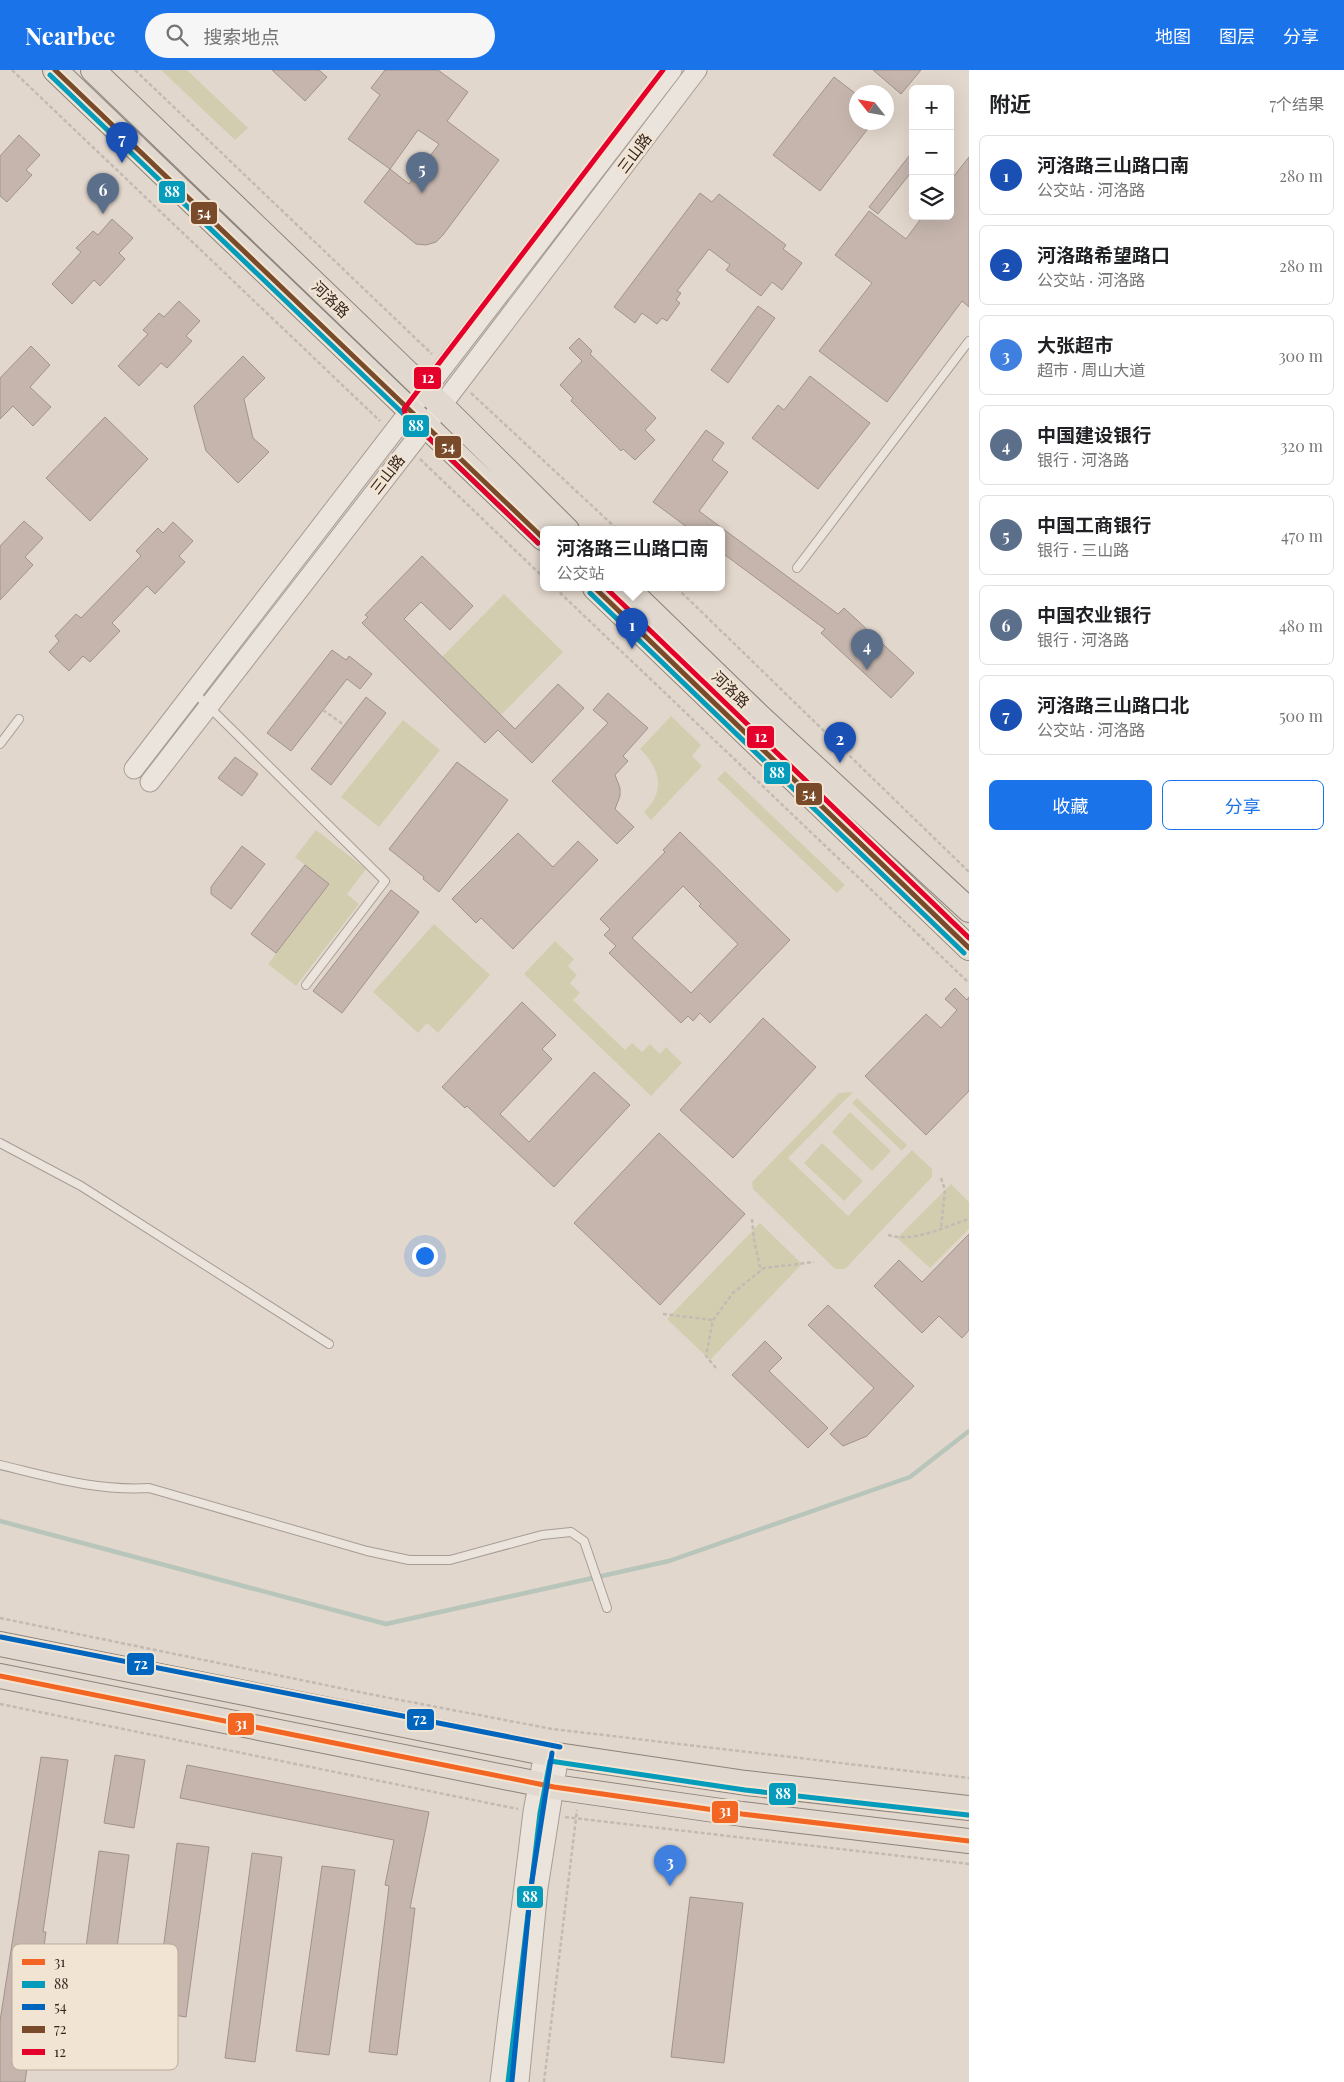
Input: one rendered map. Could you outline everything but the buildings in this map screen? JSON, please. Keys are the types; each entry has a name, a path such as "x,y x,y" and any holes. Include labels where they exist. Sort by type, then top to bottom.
{"main road":[{"name":"河洛路","path":"55,70 540,535"},
{"name":"河洛路","path":"93,70 563,526"},
{"name":"河洛路","path":"598,591 969,948"},
{"name":"河洛路","path":"629,591 759,716 969,910"},
{"path":"0,1644 583,1759 746,1782 969,1808"},
{"path":"0,1676 546,1785 742,1814 969,1841"}],"street":[{"name":"三山路","path":"150,782 408,448 419,418 433,398 445,367 672,70"},
{"name":"三山路","path":"433,398 459,381 697,70"},
{"name":"三山路","path":"134,770 393,434 419,418"},
{"path":"500,2082 526,1868 552,1753"},
{"path":"518,2082 538,1888 546,1785"}],"lane":[{"path":"796,568 969,342"},
{"path":"194,692 385,881 306,985"},
{"path":"0,744 19,719"},
{"path":"0,1143 80,1186 329,1344"},
{"path":"0,1465 88,1486 121,1490 149,1488 367,1551 409,1560 450,1560 542,1534 571,1532 584,1541 607,1608"}],"path":[{"path":"12,70 393,434"},
{"path":"135,70 445,367"},
{"path":"459,381 614,526"},
{"path":"408,448 540,574"},
{"path":"558,591 969,983"},
{"path":"680,591 969,872"},
{"path":"323,710 344,726"},
{"path":"940,1178 945,1190 941,1228"},
{"path":"888,1235 898,1238 927,1235 941,1228 969,1219"},
{"path":"752,1220 754,1240 761,1271"},
{"path":"716,1368 706,1356 713,1320 733,1293 764,1268 814,1262"},
{"path":"663,1314 713,1320"},
{"path":"0,1618 543,1728 969,1778"},
{"path":"580,1733 583,1759"},
{"path":"544,2082 581,1790"}],"shaded area":[{"path":"161,70 187,70 248,128 235,140"},
{"path":"504,594 563,652 501,715 442,657"},
{"path":"671,716 701,745 692,756 702,766 651,820 644,812 655,796 658,780 652,764 640,749"},
{"path":"403,720 440,750 379,827 341,797"},
{"path":"725,771 845,885 837,893 717,779"},
{"path":"316,830 366,869 347,894 359,904 296,986 268,964 329,884 295,857"},
{"path":"434,924 490,975 438,1033 427,1023 418,1033 373,992"},
{"path":"555,941 574,959 568,966 577,975 570,983 580,993 573,1000 625,1050 632,1043 642,1052 650,1044 660,1054 666,1047 682,1063 651,1096 524,974"},
{"path":"853,1092 788,1158 848,1216 912,1150 932,1169 932,1177 845,1269 835,1269 753,1189 752,1182 839,1093"},
{"path":"857,1098 907,1145 902,1151 852,1103"},
{"path":"850,1112 891,1151 872,1171 832,1132"},
{"path":"822,1143 863,1181 844,1201 804,1163"},
{"path":"951,1184 969,1202 969,1229 930,1268 897,1238"},
{"path":"760,1223 802,1264 710,1360 667,1319"}],"waterway":[{"path":"0,1521 386,1624 669,1561 910,1477 969,1431"}],"transit line":[{"name":"54","path":"55,70 540,535"},
{"name":"12","path":"538,543 406,416 404,409 663,70"},
{"name":"88","path":"50,75 538,543"},
{"name":"54","path":"598,591 969,948"},
{"name":"12","path":"609,591 969,938"},
{"name":"88","path":"590,593 964,953"},
{"name":"72","path":"1,1637 560,1747"},
{"name":"31","path":"0,1676 554,1787 742,1814 969,1841"},
{"name":"72","path":"512,2081 531,1887 552,1753"},
{"name":"88","path":"508,2082 540,1813 550,1761 745,1790 968,1815"}],"place":[{"name":"河洛路三山路口北","path":"122,163"},
{"name":"中国工商银行","path":"422,193"},
{"name":"中国农业银行","path":"103,214"},
{"name":"河洛路三山路口南","path":"632,649"},
{"name":"中国建设银行","path":"867,670"},
{"name":"河洛路希望路口","path":"840,763"},
{"name":"大张超市","path":"670,1886"}]}
